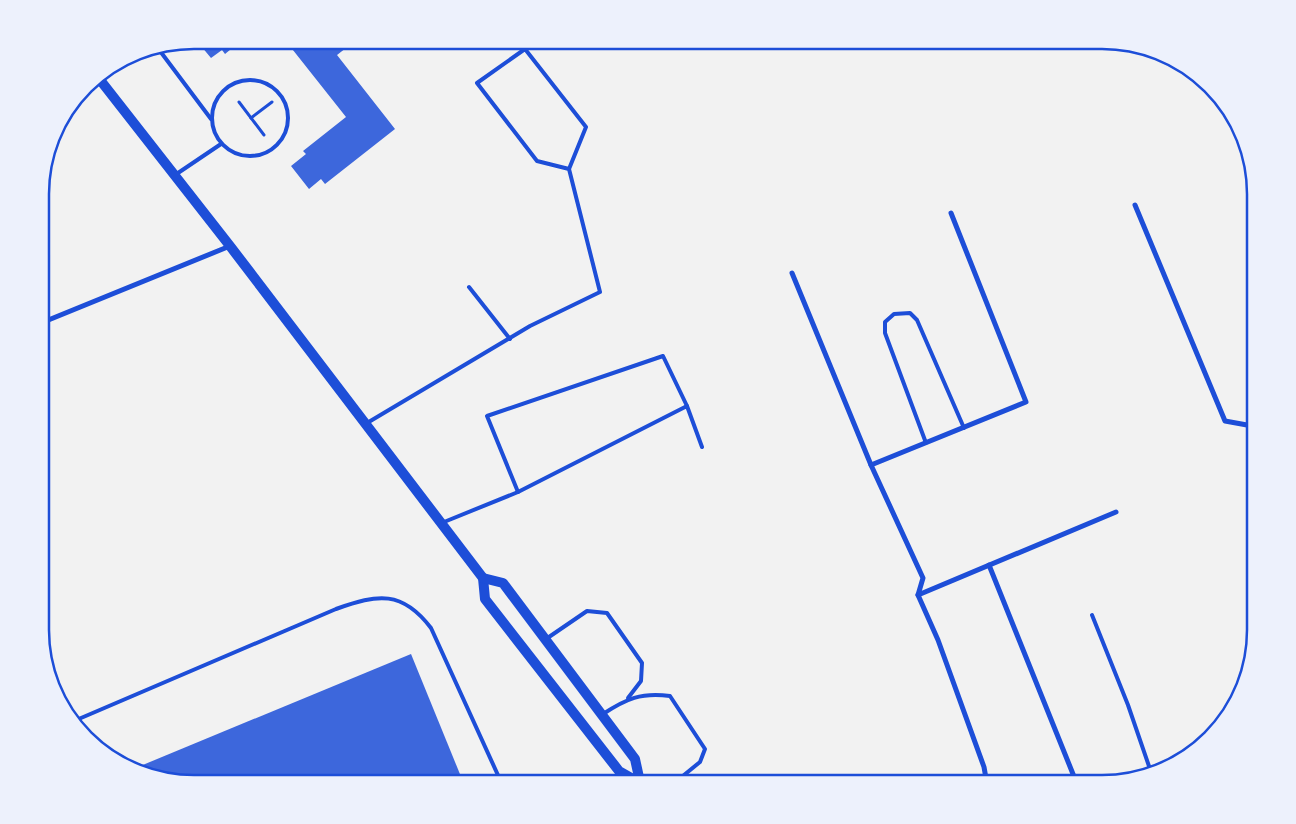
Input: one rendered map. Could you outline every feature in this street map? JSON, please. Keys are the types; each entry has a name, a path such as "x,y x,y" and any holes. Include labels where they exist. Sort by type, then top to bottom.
{"main road":[{"path":"102,82 230,246 483,578 485,599 584,728 619,771 626,775"},
{"path":"483,578 503,583 635,759 639,775"}],"street":[{"path":"1135,205 1226,421 1247,425"},
{"path":"871,465 1026,402 951,213"},
{"path":"49,320 230,246"},
{"path":"792,273 871,465 923,578 918,595 938,640 984,775"},
{"path":"918,595 1116,512"},
{"path":"989,565 1073,775"}],"lane":[{"path":"365,424 510,339 600,292 568,169 586,127 525,49 477,83 537,161 568,169"},
{"path":"161,53 212,119"},
{"path":"259,81 268,85 281,96 286,106 288,125 285,134 273,149 252,157 230,151 221,144 212,128 212,119 213,108 223,91 240,82 259,81"},
{"path":"175,175 221,144"},
{"path":"468,287 510,339"},
{"path":"926,443 885,333 885,322 894,314 910,313 917,320 964,428"},
{"path":"518,492 487,416 663,356 687,406 702,447"},
{"path":"442,523 518,492 687,406"},
{"path":"79,719 336,609 365,598 387,598 406,603 422,615 432,628 498,775"},
{"path":"546,639 587,612 607,613 642,663 641,681 628,698 603,714"},
{"path":"1092,614 1128,705 1149,767"},
{"path":"628,698 654,694 670,696 705,749 700,762 684,775"}],"path":[{"path":"239,102 264,135"},
{"path":"251,118 272,102"}],"building":[{"path":"204,49 231,49 225,54 222,50 211,58"},
{"path":"292,49 345,49 337,55 395,129 325,184 321,179 309,189 291,166 306,154 303,151 346,117"},
{"path":"411,654 460,775 194,775 175,774 142,765"}]}
